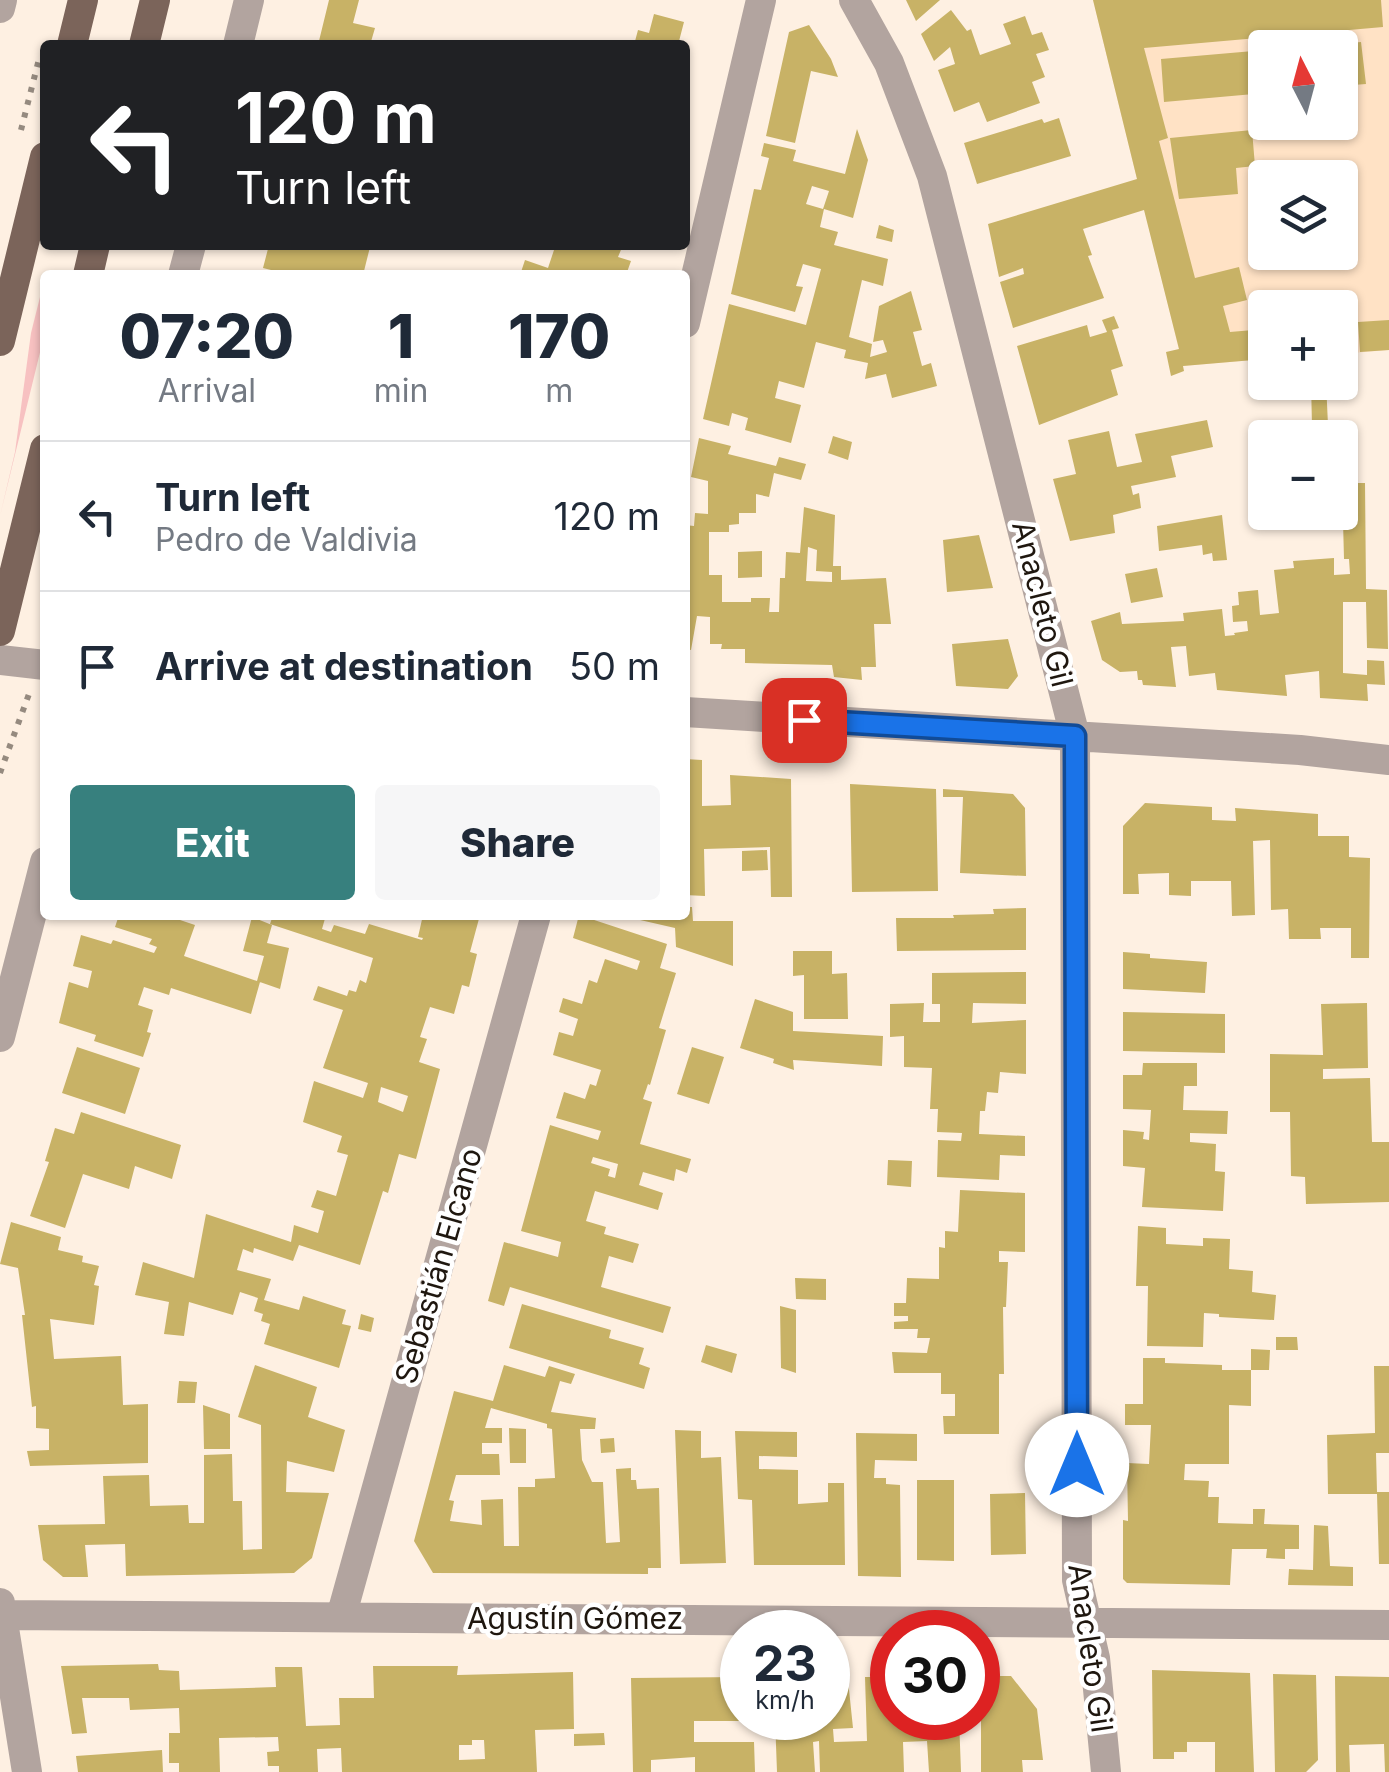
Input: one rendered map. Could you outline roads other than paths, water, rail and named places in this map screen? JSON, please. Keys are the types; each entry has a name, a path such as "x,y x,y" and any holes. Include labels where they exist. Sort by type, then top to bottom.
{"main road":[{"path":"73,40 84,0"},
{"path":"145,40 155,0"},
{"path":"0,341 31,151"},
{"path":"0,631 40,469"}],"street":[{"path":"0,8 2,0"},
{"path":"239,40 249,0"},
{"path":"690,302 761,0"},
{"name":"Anacleto Gil","path":"854,0 888,63 932,176 1075,736 1077,1580 1095,1658 1106,1772"},
{"path":"0,660 40,665"},
{"path":"690,712 1300,750 1389,760"},
{"path":"0,1037 40,881"},
{"name":"Sebastián Elcano","path":"341,1617 535,920"},
{"path":"1,1609 27,1772"},
{"name":"Agustín Gómez","path":"1,1609 341,1617 1389,1625"}]}
